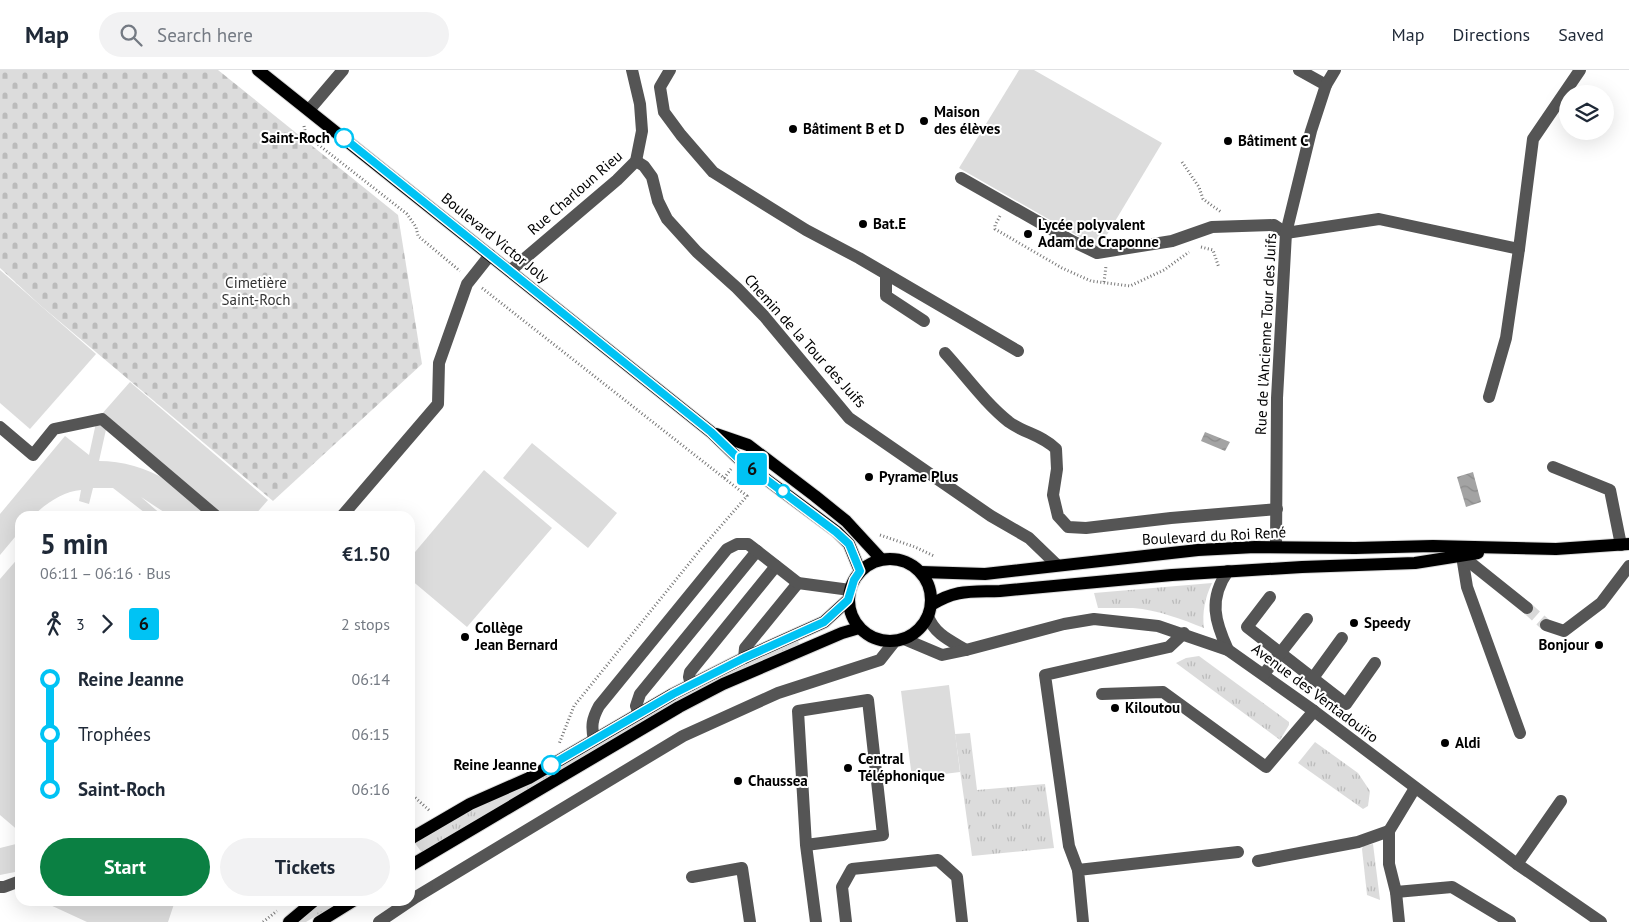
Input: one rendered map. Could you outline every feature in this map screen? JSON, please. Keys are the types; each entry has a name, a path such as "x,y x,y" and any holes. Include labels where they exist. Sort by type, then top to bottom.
{"main road":[{"name":"Boulevard Victor Joly","path":"258,70 711,432 739,459 836,532 849,544 860,571"},
{"name":"Boulevard Victor Joly","path":"711,432 748,445 846,521 881,559"},
{"name":"Boulevard du Roi René","path":"921,572 985,574 1198,550 1255,547 1355,548 1433,546 1556,548 1625,545"},
{"name":"Boulevard du Roi René","path":"929,611 945,596 964,592 1000,591 1228,571 1415,563 1510,548"},
{"path":"415,836 470,804 529,778 691,685 744,658 824,622 849,595 854,580 860,571 870,564 881,559 903,560 921,572 928,582 931,594 929,611 922,626 914,634 899,640 882,640 870,636 860,628 854,620 849,595"},
{"path":"415,863 679,707 723,684 842,633 860,628"},
{"path":"289,922 308,906"},
{"path":"319,922 345,906"}],"street":[{"path":"309,110 342,70"},
{"name":"Rue Charloun Rieu","path":"510,271 617,180 636,161 642,131 640,104 632,70"},
{"path":"670,70 660,87 664,112 680,135 713,172 798,225 1018,351"},
{"path":"1299,70 1326,85"},
{"name":"Rue de l'Ancienne Tour des Juifs","path":"1276,547 1277,398 1286,233 1311,131 1326,85 1335,70"},
{"path":"1490,397 1506,338 1533,139 1580,70"},
{"name":"Chemin de la Tour des Juifs","path":"636,161 644,166 652,177 658,201 667,219 697,252 737,288 764,316 849,418 991,516 1029,538 1057,565"},
{"path":"961,178 1072,241 1098,253 1172,241 1212,227 1274,225 1286,233 1379,219 1519,249"},
{"path":"346,511 438,404 439,364 467,284 490,255"},
{"path":"886,274 886,296 924,321"},
{"path":"945,353 997,412 1012,424 1047,440 1056,449 1057,469 1052,495 1058,516 1068,527 1086,528 1171,518 1277,509"},
{"path":"0,427 33,454 54,429 102,419 210,511"},
{"path":"1553,467 1610,490 1625,545"},
{"path":"594,740 591,728 592,719 599,706 727,549 737,544 748,544 798,583 849,595"},
{"path":"639,714 636,706 640,694 757,551"},
{"path":"1462,556 1527,608"},
{"path":"1462,556 1467,587 1520,733"},
{"path":"691,685 690,672 776,566"},
{"path":"1546,625 1564,631 1601,603 1629,566"},
{"path":"1228,571 1221,581 1215,605 1217,627 1228,650"},
{"path":"744,658 745,648 798,583"},
{"path":"1270,597 1247,627 1346,704 1375,663"},
{"path":"929,611 930,624 940,634 966,650"},
{"name":"Avenue des Ventadouïro","path":"899,640 942,655 1064,624 1094,619 1158,626 1184,633 1228,650 1314,711 1517,864 1601,922"},
{"path":"1264,674 1307,619"},
{"path":"1083,922 1078,870 1069,846 1045,675 1169,647 1184,633"},
{"path":"1313,678 1342,638"},
{"path":"415,898 683,736 778,693 880,660 899,640"},
{"path":"1102,694 1163,692 1266,767 1314,711"},
{"path":"806,846 883,835 868,700 798,711 806,846 816,922"},
{"path":"1399,922 1396,892 1389,864 1388,832 1415,788"},
{"path":"1517,864 1561,801"},
{"path":"1258,861 1358,842 1388,832"},
{"path":"1078,870 1238,852"},
{"path":"846,922 842,887 852,869 938,860 957,877 962,922"},
{"path":"692,877 742,868 750,922"},
{"path":"0,887 15,882"},
{"path":"1396,892 1452,887 1510,922"},
{"path":"379,922 403,906"}],"path":[{"path":"297,101 306,135 407,214 416,227 418,236 466,276"},
{"path":"1182,162 1199,187 1203,199 1217,208"},
{"path":"995,224 995,229 1062,268 1091,281 1130,286 1164,270 1190,251"},
{"path":"1197,246 1213,250 1219,268"},
{"path":"1104,282 1105,271"},
{"path":"479,286 747,496 700,550 574,706 557,751"},
{"path":"876,534 915,547 940,559"},
{"path":"415,798 430,811"}],"green space":[{"name":"Cimetière Saint-Roch","path":"0,70 218,70 398,215 422,364 273,501 40,305 0,268"},
{"path":"1019,70 1034,70 1162,143 1099,248 959,168"},
{"path":"0,270 96,354 30,429 0,403"},
{"path":"130,382 268,500 258,511 214,511 101,415"},
{"path":"96,423 107,425 99,461 125,464 159,476 177,488 202,511 162,511 141,497 157,511 143,511 113,488 93,488 89,504 79,501 81,490 75,491 55,499 39,511 15,511 15,537 0,555 0,514 65,436 89,455"},
{"path":"532,443 617,513 588,548 503,478"},
{"path":"484,470 552,528 467,627 415,583 415,552"},
{"path":"15,562 15,828 0,815 0,579"},
{"path":"1212,583 1203,616 1204,628 1178,618 1151,611 1133,608 1098,608 1094,593"},
{"path":"797,639 801,647 732,673 707,686 423,854 415,843 415,841 471,809 749,661"},
{"path":"1199,656 1289,722 1280,740 1176,663 1186,658"},
{"path":"949,685 960,772 912,778 901,691"},
{"path":"970,733 977,790 1045,784 1054,848 972,856 955,734"},
{"path":"1315,742 1358,773 1370,791 1368,806 1363,809 1298,763"},
{"path":"15,844 15,872 0,875 0,848"},
{"path":"1373,844 1380,900 1367,895 1362,849 1363,846"},
{"path":"52,906 173,906 168,922 87,922"},
{"path":"317,906 333,906 306,922 297,922"}],"water":[{"path":"1205,432 1230,442 1225,451 1201,441"},
{"path":"1473,472 1481,502 1466,507 1457,477"}],"tunnel":[{"path":"1527,608 1546,625"}],"bus line":[{"name":"6","path":"344,138 711,432 739,459 836,532 849,544 860,571 854,580 848,600 824,622 804,633 744,658 673,694 551,765"}],"place":[{"name":"Maison des élèves","path":"924,121"},
{"name":"Bâtiment B et D","path":"793,129"},
{"name":"Saint-Roch","path":"344,138"},
{"name":"Bâtiment C","path":"1228,141"},
{"name":"Bat.E","path":"863,224"},
{"name":"Lycée polyvalent Adam de Craponne","path":"1028,234"},
{"name":"Pyrame Plus","path":"869,477"},
{"name":"Speedy","path":"1354,623"},
{"name":"Collège Jean Bernard","path":"465,637"},
{"name":"Bonjour","path":"1599,645"},
{"name":"Kiloutou","path":"1115,708"},
{"name":"Aldi","path":"1445,743"},
{"name":"Reine Jeanne","path":"551,765"},
{"name":"Central Téléphonique","path":"848,768"},
{"name":"Chaussea","path":"738,781"}]}
